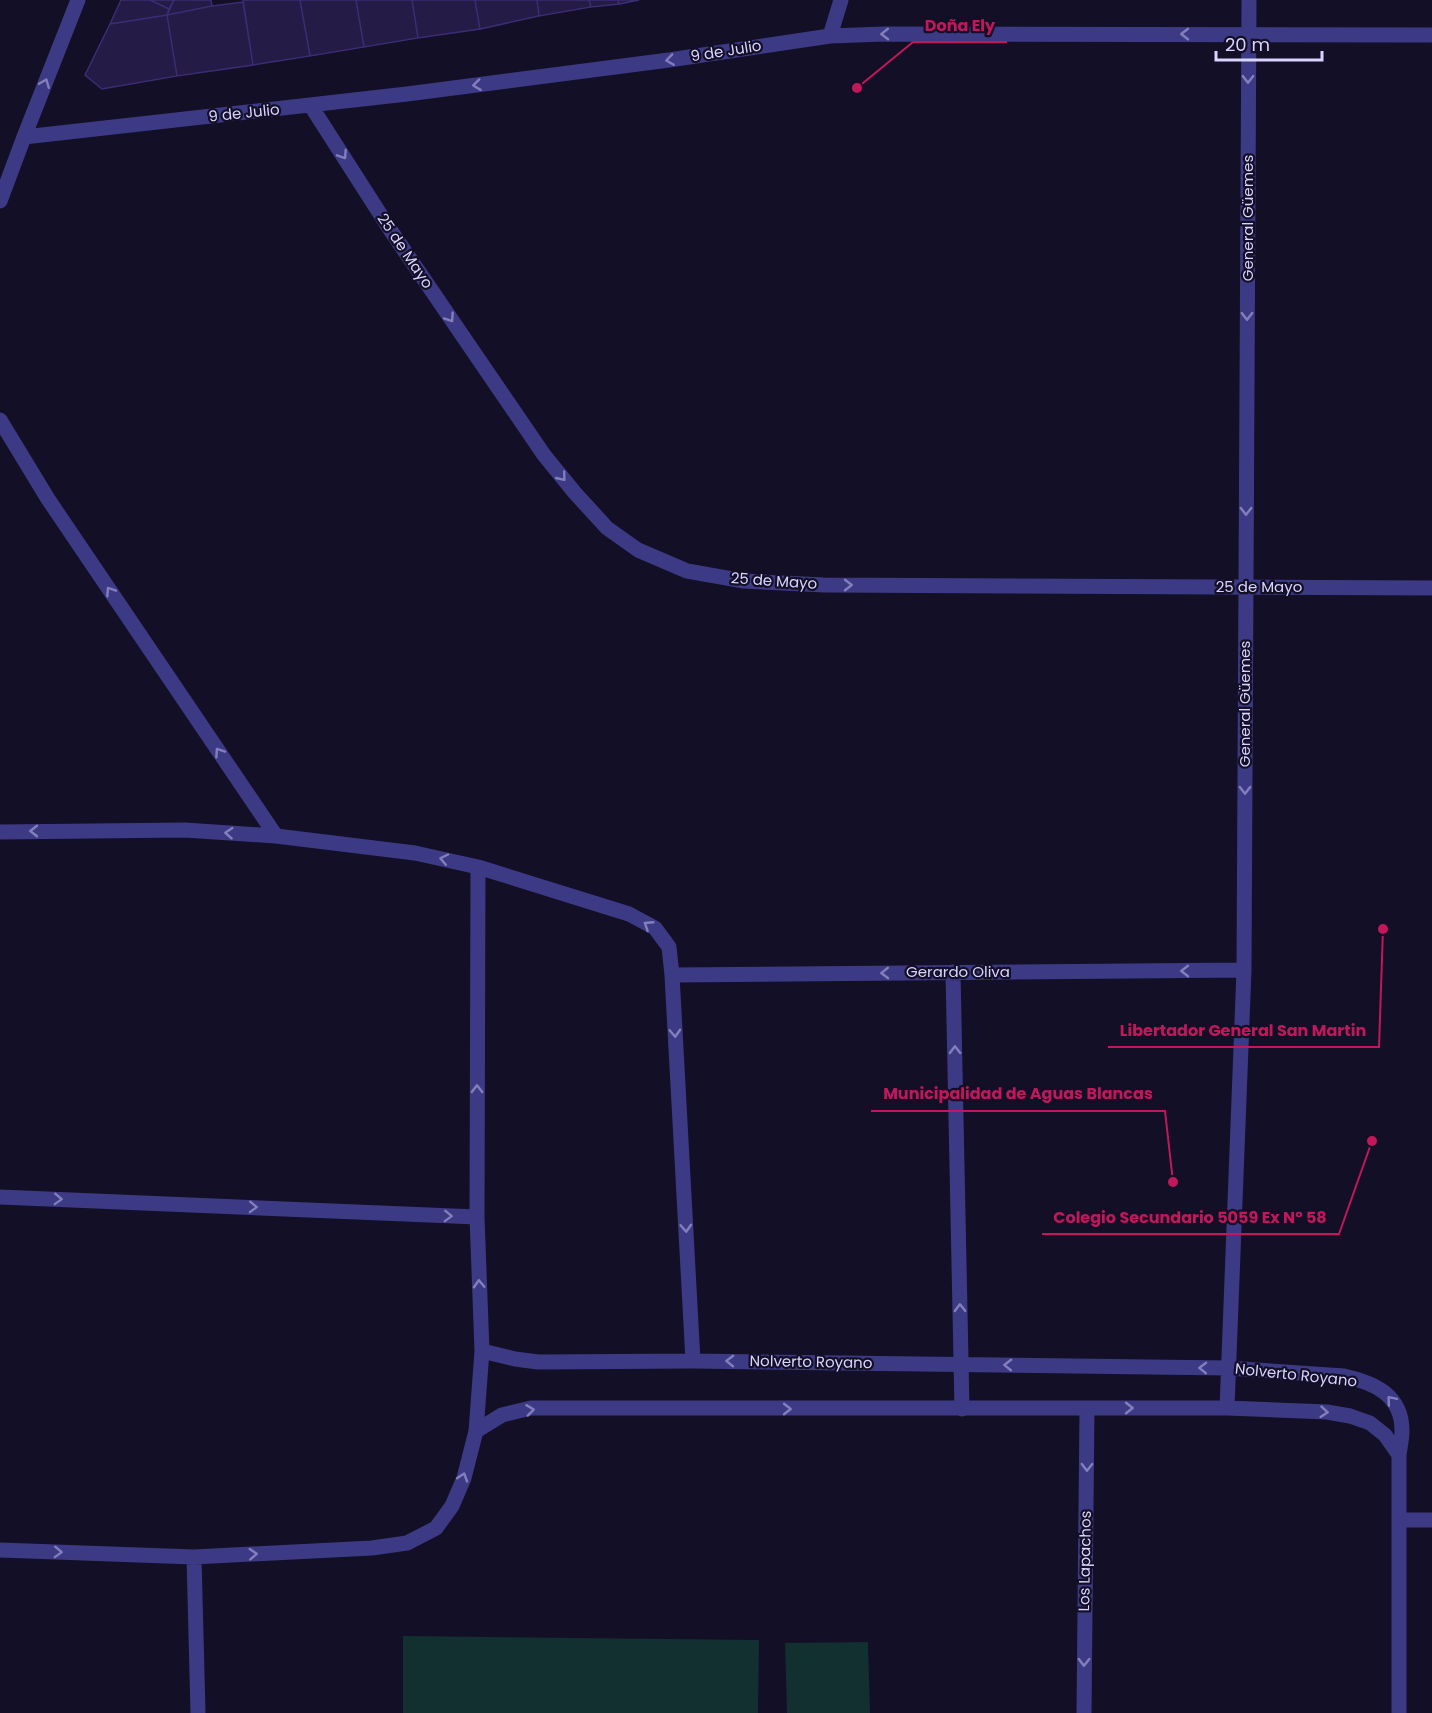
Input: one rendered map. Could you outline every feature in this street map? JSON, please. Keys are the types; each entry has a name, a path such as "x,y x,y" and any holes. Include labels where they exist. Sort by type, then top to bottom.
{"street":[{"path":"0,201 78,0"},
{"path":"830,36 842,0"},
{"name":"General Güemes","path":"1227,1408 1244,970 1249,0"},
{"name":"9 de Julio","path":"24,137 311,106 669,60 830,36 1248,33 1432,35"},
{"name":"25 de Mayo","path":"311,106 391,231 544,455 574,493 607,528 638,550 687,571 744,581 824,585 1432,588"},
{"path":"0,420 48,499 276,836"},
{"path":"0,832 186,830 276,836 415,853 478,867 629,914 655,928 669,947 672,975 693,1361"},
{"path":"0,1550 194,1557 372,1548 407,1543 436,1528 452,1506 464,1478 476,1431 482,1351 477,1217 478,867"},
{"name":"Gerardo Oliva","path":"672,975 1244,970"},
{"path":"953,972 962,1409"},
{"path":"0,1197 477,1217"},
{"name":"Nolverto Royano","path":"482,1351 538,1362 693,1361 1228,1368 1344,1376 1376,1386 1391,1397 1401,1414 1398,1713"},
{"path":"476,1431 502,1415 531,1408 1227,1408 1327,1412 1350,1416 1370,1423 1386,1435 1399,1455"},
{"name":"Los Lapachos","path":"1084,1713 1088,1408"},
{"path":"1399,1520 1432,1520"},
{"path":"194,1557 198,1713"}],"green space":[{"path":"403,1636 759,1640 758,1713 403,1713"},
{"path":"868,1642 870,1713 787,1713 785,1643"}],"building":[{"path":"121,0 150,0 169,9 167,15 110,24"},
{"path":"150,0 174,0 169,9"},
{"path":"174,0 211,0 212,6 167,15"},
{"path":"243,0 300,0 310,56 253,65"},
{"path":"300,0 356,0 364,47 310,56"},
{"path":"356,0 412,0 418,38 364,47"},
{"path":"412,0 475,0 480,29 418,38"},
{"path":"475,0 537,0 539,16 480,29"},
{"path":"537,0 589,0 591,7 539,16"},
{"path":"589,0 618,0 619,4 591,7"},
{"path":"618,0 639,0 619,4"},
{"path":"243,2 253,65 177,76 167,15"},
{"path":"167,15 177,76 102,89 85,75 110,24"}],"place":[{"name":"Doña Ely","path":"857,88"},
{"name":"Libertador General San Martin","path":"1383,929"},
{"name":"Colegio Secundario 5059 Ex N° 58","path":"1372,1141"},
{"name":"Municipalidad de Aguas Blancas","path":"1173,1182"}]}
